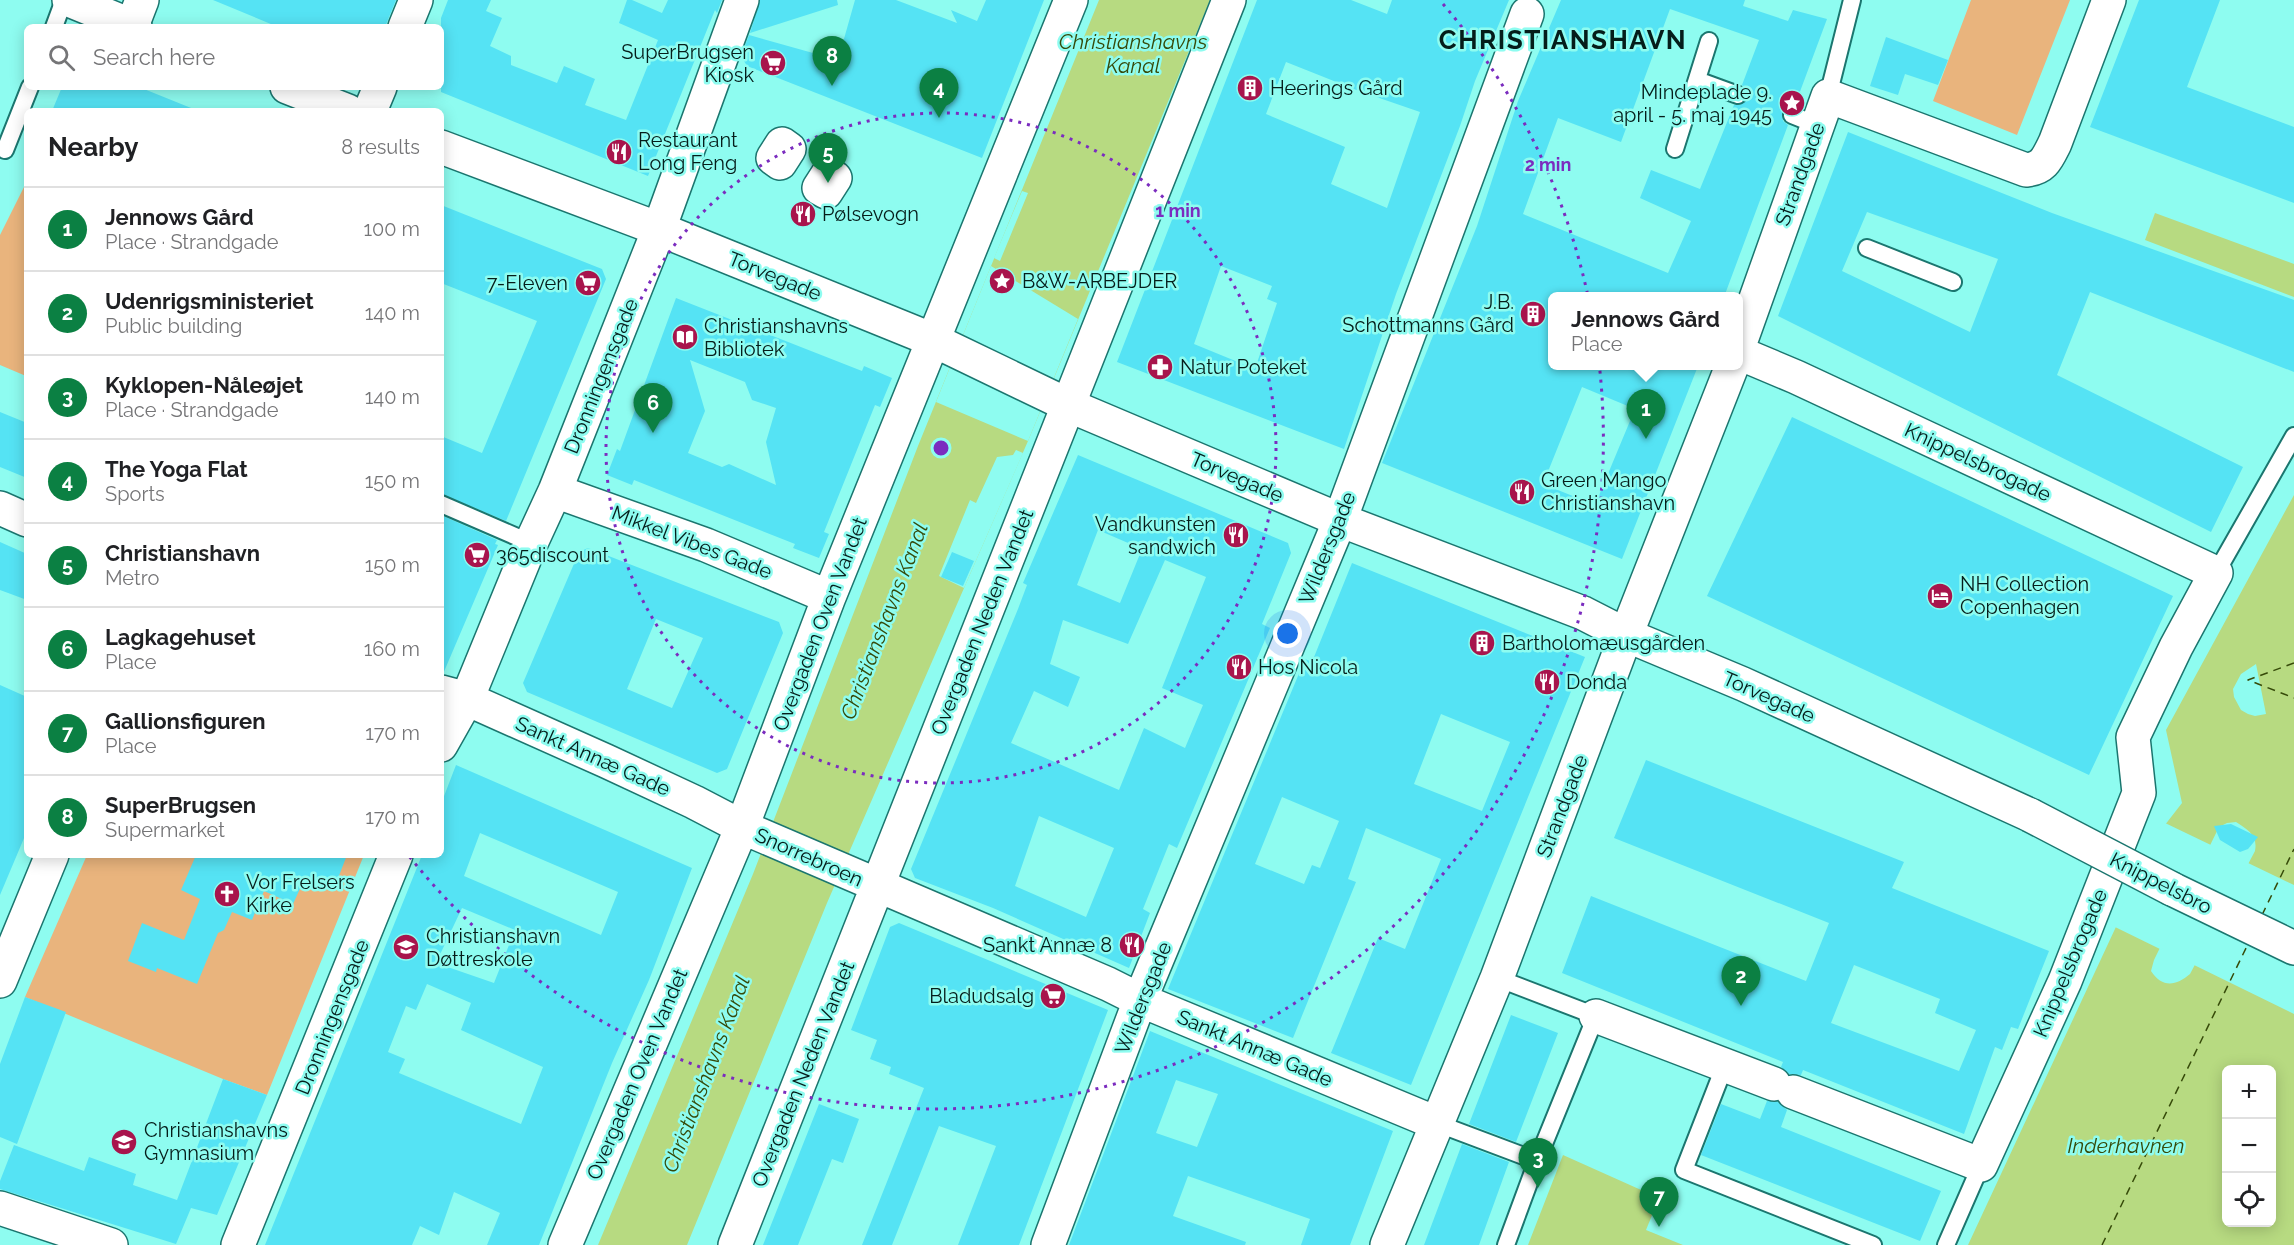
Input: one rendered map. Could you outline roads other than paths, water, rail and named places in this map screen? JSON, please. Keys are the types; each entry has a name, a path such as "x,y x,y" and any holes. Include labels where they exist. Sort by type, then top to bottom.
{"street":[{"path":"66,0 136,18"},
{"path":"406,24 417,0"},
{"name":"Dronningensgade","path":"444,734 454,696 555,491 659,229 742,0"},
{"name":"Overgaden Oven Vandet","path":"564,1245 741,827 829,597 941,345 1071,0"},
{"name":"Overgaden Neden Vandet","path":"735,1245 1064,403 1230,0"},
{"path":"1812,112 2026,170 2036,169 2045,162 2055,143 2109,0"},
{"name":"Wildersgade","path":"1048,1245 1140,1000 1340,520 1530,5"},
{"path":"295,90 340,108"},
{"path":"371,108 379,90"},
{"name":"Strandgade","path":"1743,333 1812,112"},
{"name":"Torvegade","path":"444,148 659,229 941,345 1064,403 1340,520 1583,613 1626,635 1743,684 2030,815"},
{"name":"Knippelsbrogade","path":"1743,355 1796,376 2216,573 2176,647 2133,737 2139,793 2065,981 1982,1165"},
{"name":"Strandgade","path":"1387,1245 1497,978 1626,635 1730,370"},
{"name":"Mikkel Vibes Gade","path":"555,491 706,545 829,597"},
{"path":"0,508 24,519"},
{"name":"Sankt Annæ Gade","path":"454,696 694,802 741,827"},
{"name":"Knippelsbro","path":"2030,815 2144,875 2294,948"},
{"name":"Snorrebroen","path":"741,827 877,886"},
{"path":"0,981 51,858"},
{"name":"Dronningensgade","path":"238,1245 357,957 395,858"},
{"name":"Sankt Annæ Gade","path":"877,886 1108,984 1140,1000 1436,1123"},
{"path":"1596,1016 1982,1165"},
{"path":"0,1208 111,1245"}],"lane":[{"path":"55,24 66,0"},
{"name":"Strandgade","path":"1812,112 1852,0"},
{"path":"1675,149 1709,41"},
{"path":"1697,80 1738,95"},
{"path":"5,150 29,90"},
{"path":"1867,248 1953,282"},
{"name":"Knippelsbrogade","path":"2216,573 2294,436"},
{"path":"444,505 531,543"},
{"path":"1497,978 1596,1016 1537,1161 1506,1245"},
{"path":"1725,1065 1684,1170 1873,1245"},
{"path":"1436,1123 1537,1161"},
{"path":"1947,1245 1982,1165"}],"water":[{"name":"Christianshavns Kanal","path":"1099,0 1210,0 1028,441 827,903 687,1245 598,1245 753,874 918,446"},
{"path":"2155,213 2294,264 2294,297 2145,240"},
{"name":"Inderhavnen","path":"2294,495 2294,1245 1968,1245 2161,830 2182,803 2166,730","holes":["2236,822 2248,830 2255,841 2255,851 2190,974 2180,981 2164,983 2151,971 2154,960 2219,827"]},
{"path":"1563,1155 1659,1198 1646,1230 1683,1245 1528,1245"}],"place":[{"name":"SuperBrugsen Kiosk","path":"773,63"},
{"name":"SuperBrugsen","path":"832,86"},
{"name":"Heerings Gård","path":"1250,88"},
{"name":"Mindeplade 9. april - 5. maj 1945","path":"1792,103"},
{"name":"The Yoga Flat","path":"939,118"},
{"name":"Restaurant Long Feng","path":"619,152"},
{"name":"Christianshavn","path":"828,183"},
{"name":"Pølsevogn","path":"803,214"},
{"name":"B&W-ARBEJDER","path":"1002,281"},
{"name":"7-Eleven","path":"588,283"},
{"name":"J.B. Schottmanns Gård","path":"1533,314"},
{"name":"Christianshavns Bibliotek","path":"685,337"},
{"name":"Natur Poteket","path":"1160,367"},
{"name":"Lagkagehuset","path":"653,433"},
{"name":"Jennows Gård","path":"1646,439"},
{"name":"Green Mango Christianshavn","path":"1522,492"},
{"name":"Vandkunsten sandwich","path":"1236,535"},
{"name":"365discount","path":"477,555"},
{"name":"NH Collection Copenhagen","path":"1940,596"},
{"name":"Bartholomæusgården","path":"1482,643"},
{"name":"Hos Nicola","path":"1239,667"},
{"name":"Donda","path":"1547,682"},
{"name":"Vor Frelsers Kirke","path":"227,894"},
{"name":"Sankt Annæ 8","path":"1132,945"},
{"name":"Christianshavn Døttreskole","path":"406,947"},
{"name":"Bladudsalg","path":"1053,996"},
{"name":"Udenrigsministeriet","path":"1741,1006"},
{"name":"Christianshavns Gymnasium","path":"124,1142"},
{"name":"Kyklopen-Nåleøjet","path":"1538,1188"},
{"name":"Gallionsfiguren","path":"1659,1227"}],"district":[{"name":"CHRISTIANSHAVN","path":"1563,40"}]}
